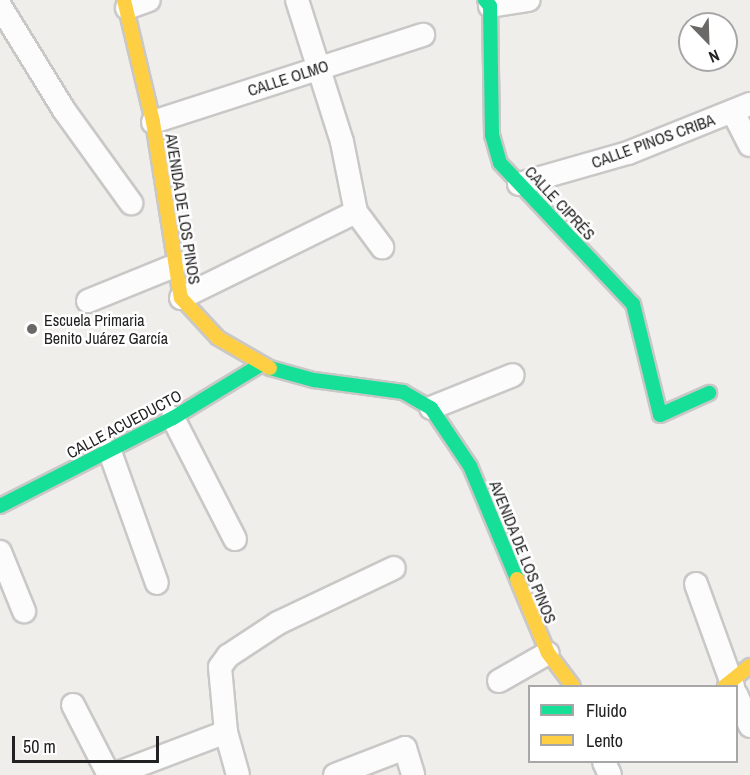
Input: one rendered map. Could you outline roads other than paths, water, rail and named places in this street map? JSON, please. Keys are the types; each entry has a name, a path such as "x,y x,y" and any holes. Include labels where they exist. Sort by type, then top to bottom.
{"street":[{"path":"126,4 149,0"},
{"path":"297,0 342,142 356,212 382,248"},
{"path":"488,3 529,0"},
{"name":"CALLE CIPRÉS","path":"488,3 492,135 500,163 633,304 660,415 709,393"},
{"name":"AVENIDA DE LOS PINOS","path":"126,4 153,122 174,266 181,298 218,338 260,365 314,380 403,392 431,408 470,466 548,653 572,685"},
{"path":"0,6 64,110 131,203"},
{"name":"CALLE OLMO","path":"153,122 423,35"},
{"path":"742,108 750,145"},
{"name":"CALLE PINOS CRIBA","path":"519,184 628,153 742,108"},
{"path":"181,298 356,212"},
{"path":"88,301 174,266"},
{"name":"CALLE ACUEDUCTO","path":"0,506 173,418 260,365"},
{"path":"431,408 513,375"},
{"path":"173,418 235,539"},
{"path":"110,452 157,583"},
{"path":"0,552 24,611"},
{"path":"238,775 226,732 220,667 278,623 394,568"},
{"path":"696,584 731,685"},
{"path":"499,681 548,653"},
{"path":"734,685 750,666"},
{"path":"738,701 750,726"},
{"path":"73,705 111,775 226,732"},
{"path":"335,775 405,748 413,775"}],"place":[{"name":"Escuela Primaria Benito Juárez García","path":"32,329"}]}
